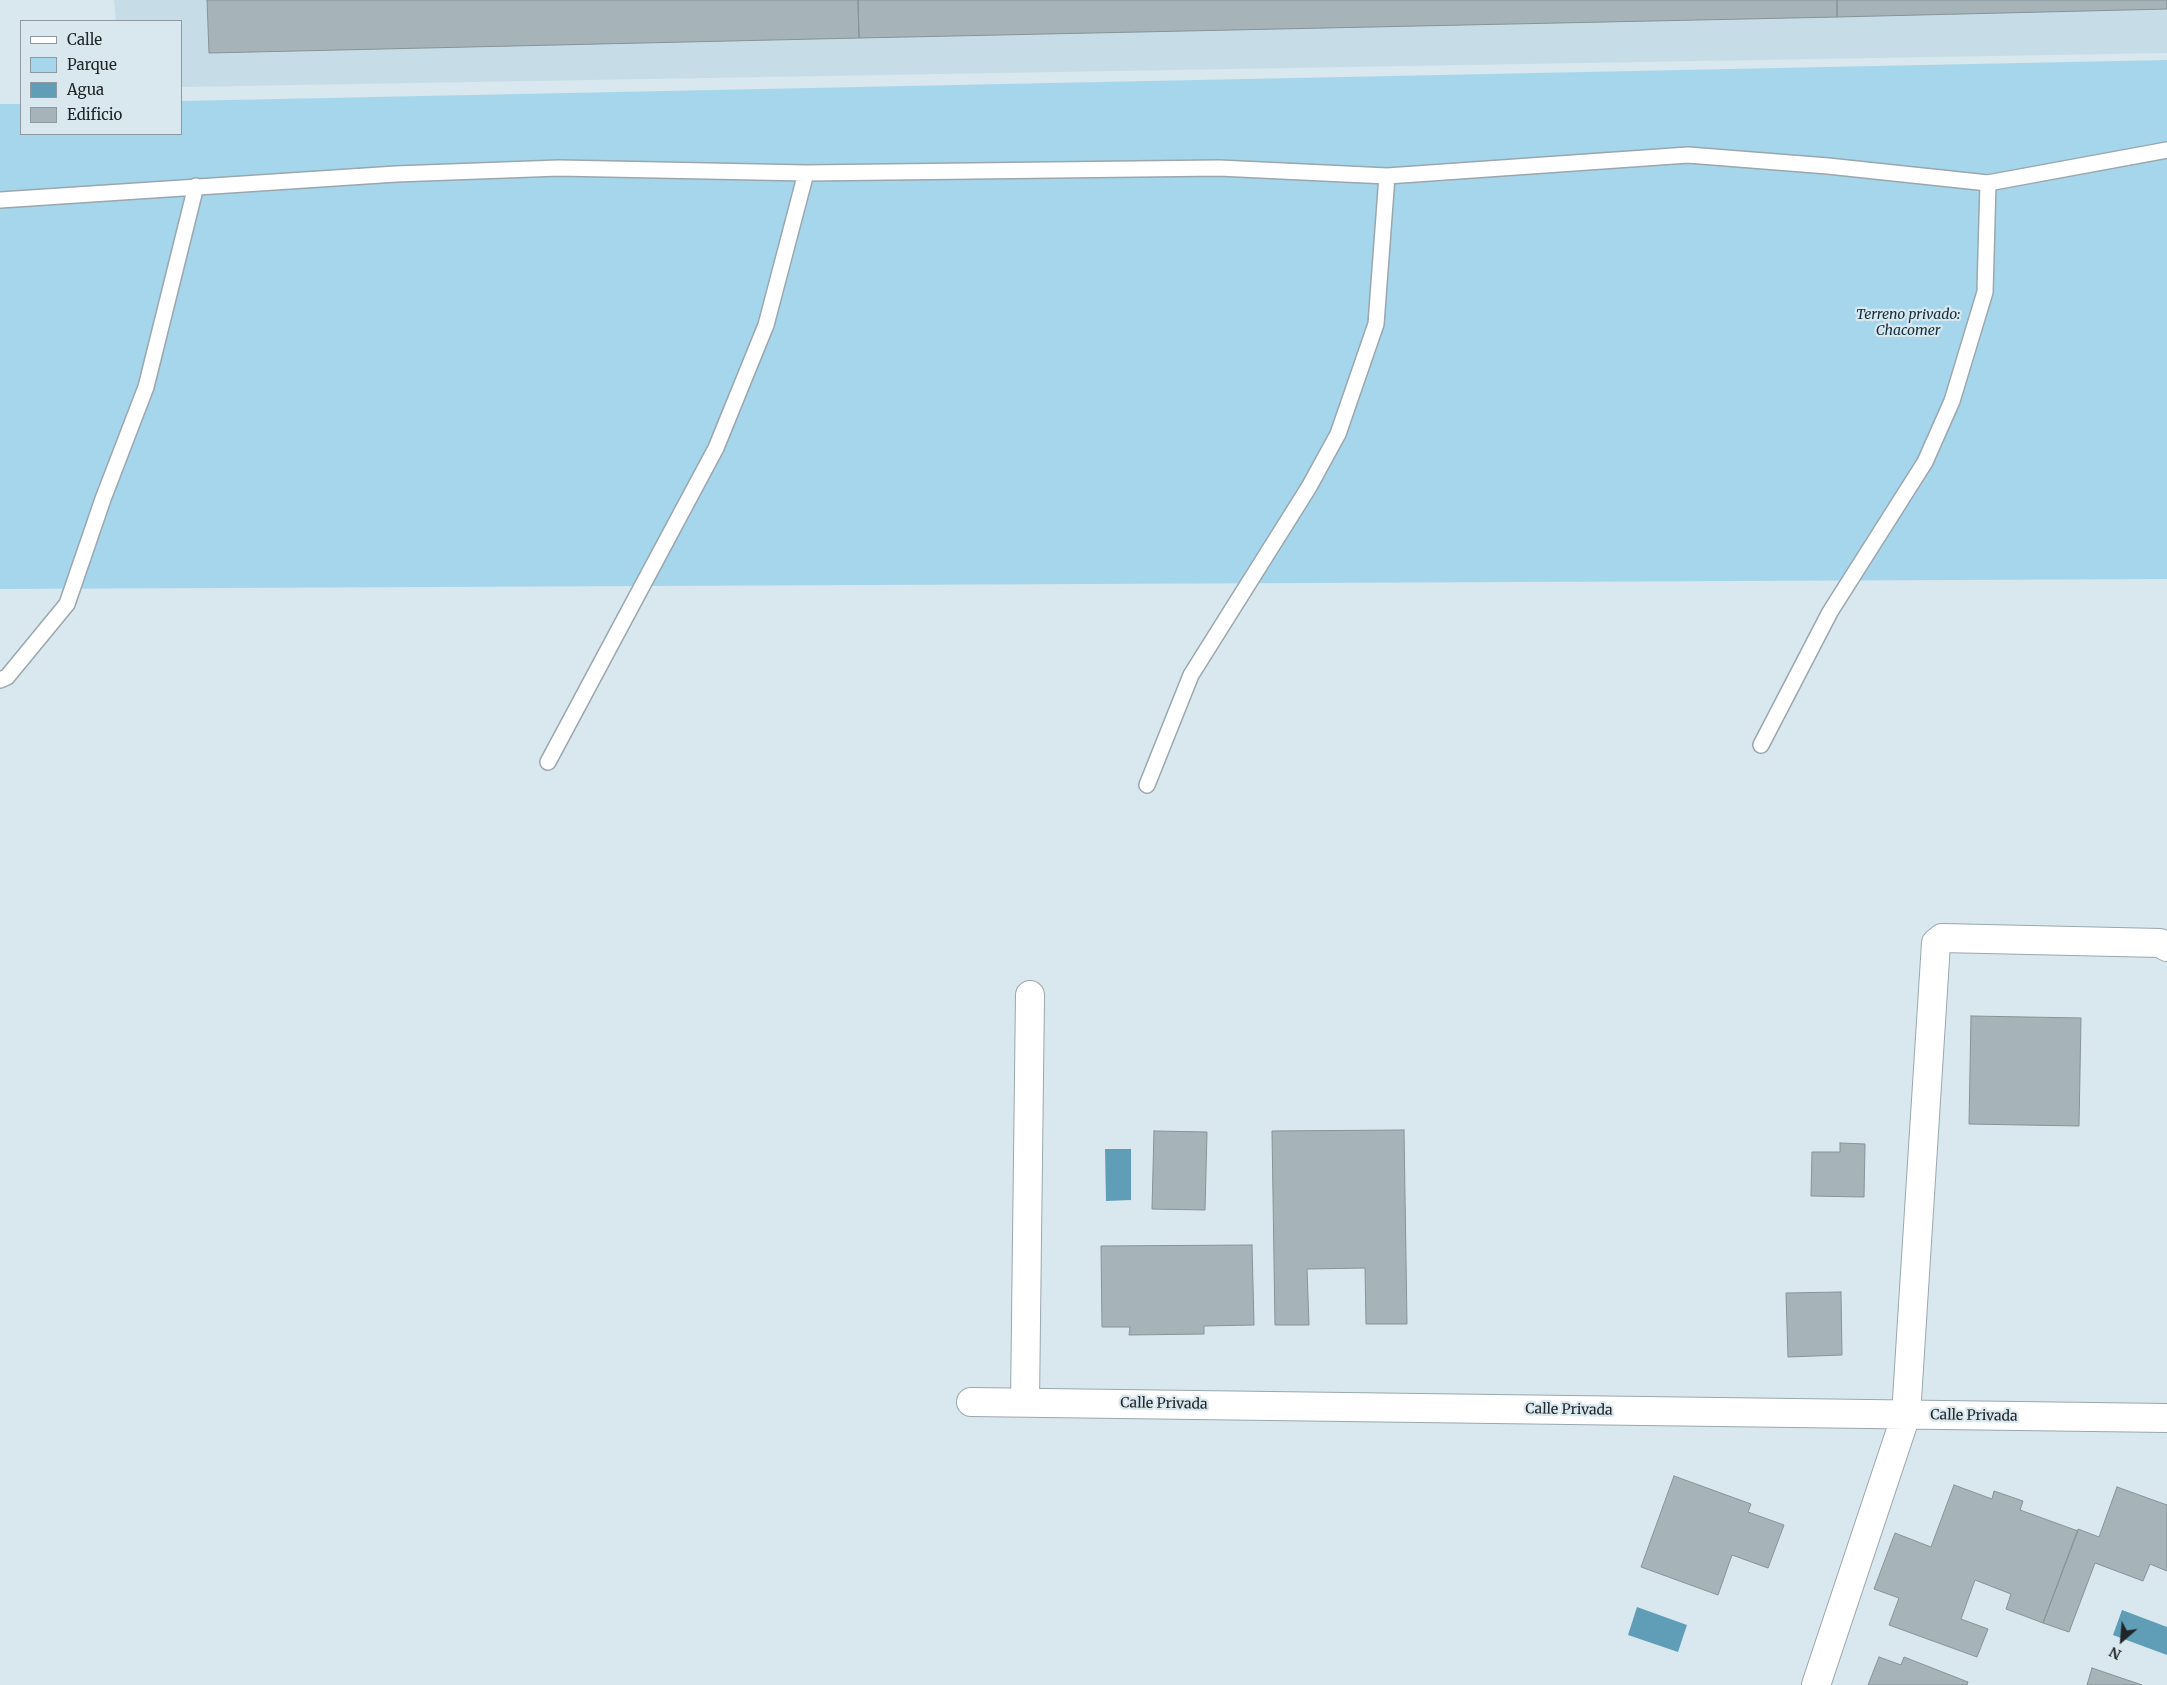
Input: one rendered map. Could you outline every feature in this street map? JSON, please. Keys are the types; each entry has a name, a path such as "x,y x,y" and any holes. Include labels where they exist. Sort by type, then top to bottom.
{"street":[{"path":"1816,1685 1906,1415 1936,944 1942,938 2160,944 2167,947"},
{"path":"1025,1402 1030,995"},
{"name":"Calle Privada","path":"971,1402 2167,1418"}],"lane":[{"path":"0,200 396,174 559,168 806,173 1219,168 1387,176 1688,155 1828,166 1988,182 2167,150"},
{"path":"548,762 716,448 766,325 806,173"},
{"path":"1147,785 1191,675 1290,517 1338,434 1376,324 1387,176"},
{"path":"1761,746 1830,612 1925,462 1952,401 1986,292 1988,182"},
{"path":"0,680 7,677 67,604 103,498 146,387 196,186"}],"shaded area":[{"path":"114,0 2167,0 2167,53 182,87 182,20 116,20"}],"green space":[{"name":"Terreno privado: Chacomer","path":"2167,60 2167,579 0,589 0,104 20,104 20,135 182,135 182,101"}],"water":[{"path":"1105,1149 1131,1149 1131,1200 1106,1201"},
{"path":"1637,1607 1687,1625 1678,1652 1628,1635"},
{"path":"2122,1610 2167,1627 2167,1655 2113,1635"}],"building":[{"path":"207,0 858,0 859,38 209,53"},
{"path":"858,0 1837,0 1837,17 859,38"},
{"path":"1837,0 2167,0 2167,9 1837,17"},
{"path":"1971,1016 2081,1018 2079,1126 1969,1124"},
{"path":"1404,1130 1407,1324 1366,1324 1365,1268 1307,1269 1309,1325 1275,1325 1272,1131"},
{"path":"1154,1131 1207,1132 1205,1210 1152,1209"},
{"path":"1840,1143 1865,1144 1864,1197 1811,1196 1812,1152 1840,1152"},
{"path":"1252,1245 1254,1325 1204,1326 1204,1334 1129,1335 1130,1327 1102,1327 1101,1246"},
{"path":"1841,1292 1842,1355 1788,1357 1786,1293"},
{"path":"1674,1476 1751,1504 1748,1512 1784,1525 1768,1568 1732,1555 1718,1595 1641,1567"},
{"path":"1954,1485 1992,1499 1994,1491 2023,1501 2020,1510 2078,1531 2043,1623 2006,1609 2011,1594 1975,1580 1961,1619 1988,1629 1977,1657 1889,1625 1899,1598 1874,1589 1895,1533 1931,1547"},
{"path":"2117,1487 2167,1505 2167,1571 2150,1564 2143,1581 2095,1563 2069,1632 2043,1623 2078,1529 2099,1537"},
{"path":"1879,1657 1901,1665 1904,1657 1968,1682 1967,1685 1868,1685"},
{"path":"2092,1668 2142,1685 2087,1685"}]}
